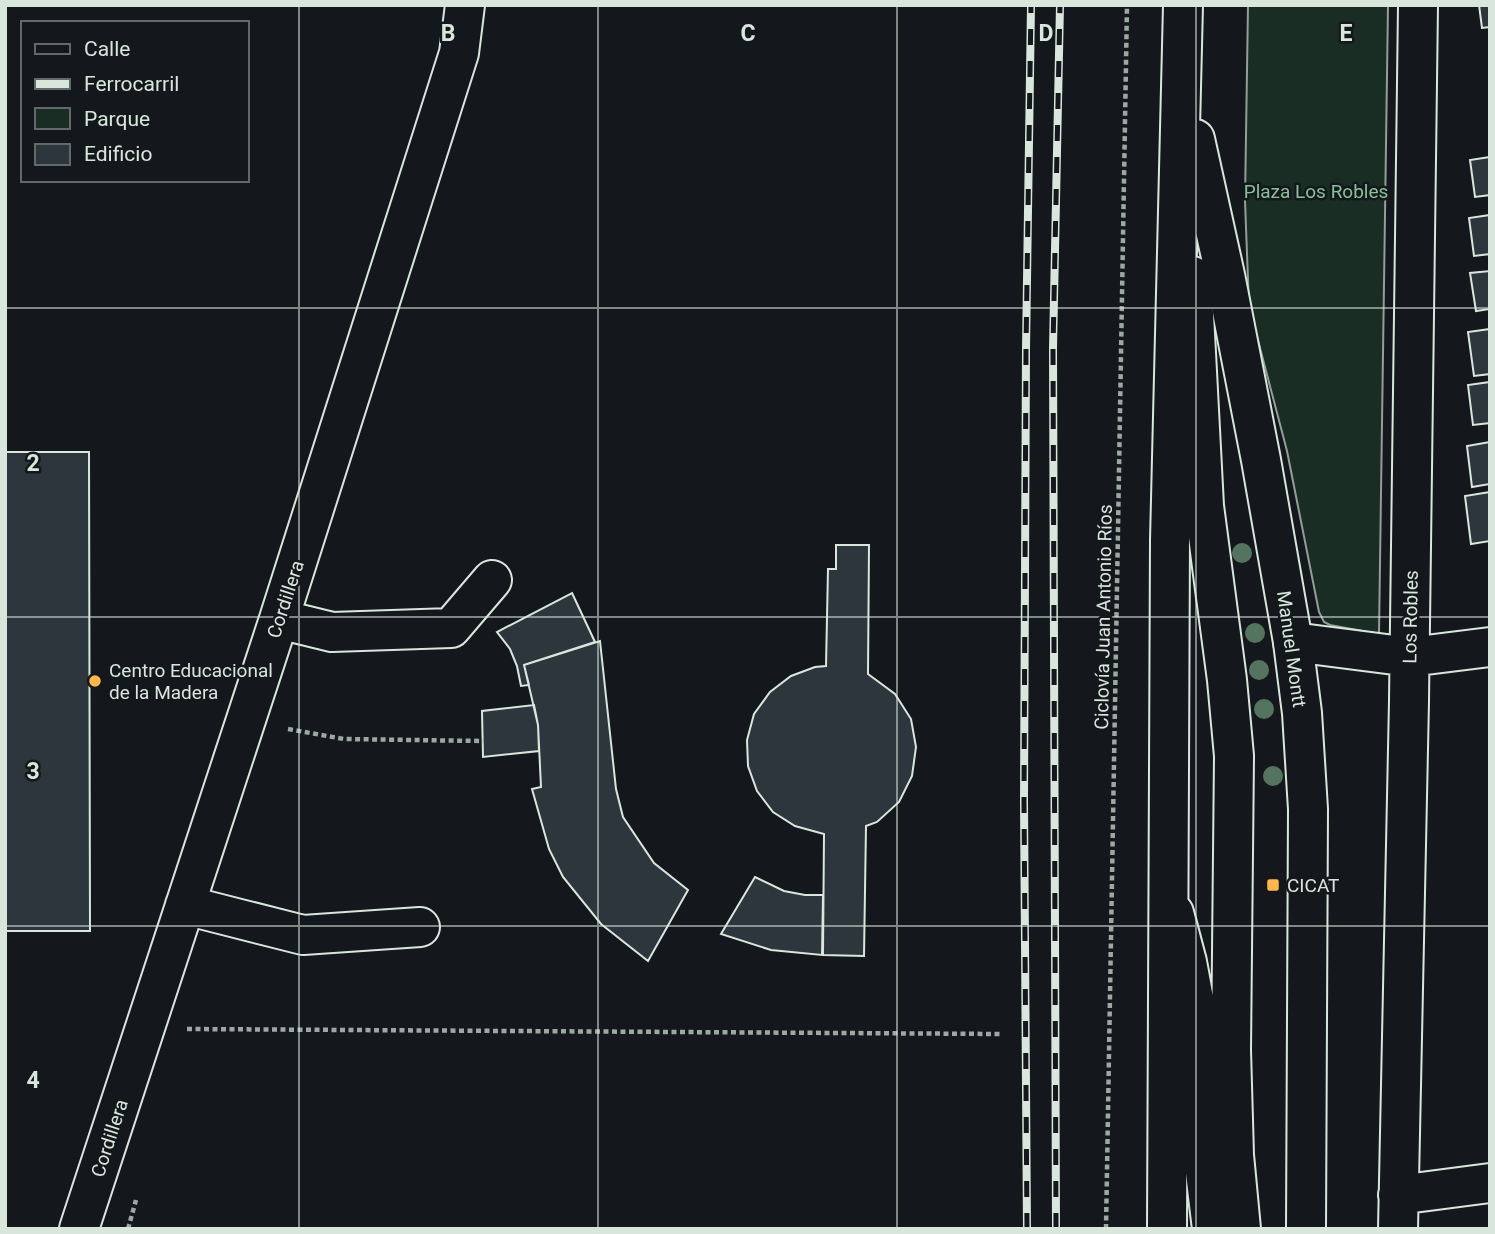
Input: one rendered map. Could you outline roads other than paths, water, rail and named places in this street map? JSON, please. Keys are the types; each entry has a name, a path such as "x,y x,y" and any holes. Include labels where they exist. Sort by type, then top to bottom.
{"street":[{"name":"Cordillera","path":"79,1229 279,619 459,53 465,5"},
{"name":"Manuel Montt","path":"1167,1229 1170,540 1183,5"},
{"name":"Los Robles","path":"1398,1212 1410,657 1418,5"},
{"name":"Manuel Montt","path":"1181,78 1225,275 1261,460 1293,642 1306,759 1307,1229"},
{"name":"Manuel Montt","path":"1181,78 1204,506 1227,680 1234,756 1231,1064 1234,1155 1241,1229"},
{"path":"279,619 332,632 451,628 492,580"},
{"path":"1293,642 1410,657 1490,647"},
{"name":"Manuel Montt","path":"1168,891 1187,962 1196,1010 1204,1159 1212,1229"},
{"path":"185,905 303,934 420,927"},
{"path":"1398,1212 1490,1183"}],"railway":[{"path":"1027,1229 1024,801 1031,5"},
{"path":"1056,1229 1053,348 1060,5"}],"place":[{"name":"Centro Educacional de la Madera","path":"95,681"},
{"name":"CICAT","path":"1273,885"}],"park label":[{"name":"Plaza Los Robles","path":"1316,191"}]}
